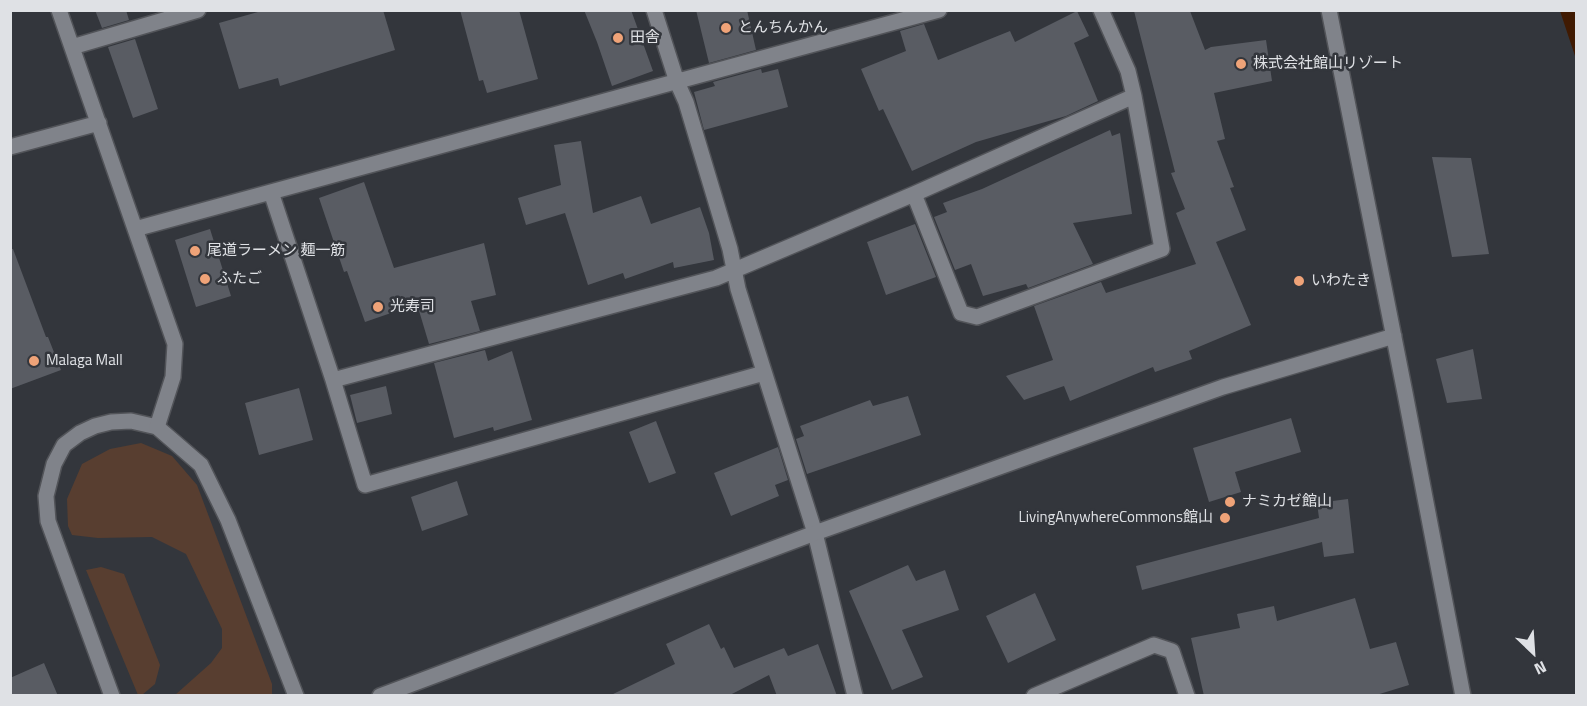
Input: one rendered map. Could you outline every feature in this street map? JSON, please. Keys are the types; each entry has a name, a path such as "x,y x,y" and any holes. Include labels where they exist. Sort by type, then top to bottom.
{"street":[{"path":"59,10 175,344 173,377 157,427"},
{"path":"72,47 198,10"},
{"path":"654,10 677,82 686,102 730,249 738,289 815,533 855,696"},
{"path":"135,229 939,10"},
{"path":"914,194 961,313 977,317 1162,249 1128,71 1101,10"},
{"path":"1329,10 1463,696"},
{"path":"333,380 716,278 914,194 1134,96"},
{"path":"10,147 99,123"},
{"path":"271,192 365,485 764,373"},
{"path":"380,696 815,533 1223,387 1394,336"},
{"path":"112,696 48,521 46,496 54,464 64,446 80,433 95,426 131,421 157,427 201,465 228,520 296,696"},
{"path":"1034,696 1154,645 1172,651 1187,696"}],"shaded area":[{"path":"1560,11 1576,11 1576,59"},
{"path":"141,443 172,456 197,485 272,684 272,695 175,695 211,663 222,648 222,629 186,554 152,537 98,538 72,535 68,526 67,499 82,464 110,449"},
{"path":"101,567 124,574 160,665 155,684 142,695 138,695 86,570"}],"building":[{"path":"95,10 126,10 129,20 102,28"},
{"path":"265,10 383,10 395,50 280,86 278,78 239,89 219,23"},
{"path":"460,10 519,10 538,79 487,93 483,80 479,81"},
{"path":"584,10 631,10 653,71 612,86"},
{"name":"とんちんかん","path":"696,10 747,10 756,50 709,63"},
{"path":"1077,11 1089,36 1074,43 1098,101 1066,116 976,142 912,171 883,109 879,111 861,69 906,51 900,31 924,24 938,60 1010,31 1015,42"},
{"path":"1134,11 1190,11 1205,50 1211,47 1266,40 1272,81 1214,93 1225,139 1217,141 1234,187 1230,188 1246,230 1216,242 1251,325 1189,351 1192,359 1155,372 1153,367 1070,401 1064,386 1024,400 1006,376 1053,360 1034,306 1101,282 1106,293 1196,264 1176,213 1185,209 1171,173 1175,172"},
{"path":"135,39 158,109 133,118 108,47"},
{"path":"761,69 762,73 778,69 788,107 704,130 694,92 715,86 713,82"},
{"path":"1110,130 1112,136 1120,133 1132,214 1073,223 1093,264 1028,288 1026,284 983,296 971,264 955,270 934,217 947,212 943,203 982,189"},
{"path":"581,141 593,213 641,196 651,224 700,207 709,233 714,260 674,268 673,262 625,279 623,273 588,285 565,213 526,225 518,198 561,185 554,145"},
{"path":"1432,157 1471,158 1489,254 1452,257"},
{"path":"364,182 394,268 484,243 496,295 471,301 480,331 429,344 417,304 365,322 347,271 344,272 319,198"},
{"path":"915,224 936,277 886,295 867,242"},
{"path":"210,229 231,296 196,307 175,240"},
{"path":"10,249 13,249 61,370 10,389"},
{"path":"1473,349 1482,399 1447,403 1436,359"},
{"path":"485,350 488,361 512,351 532,420 494,431 493,427 454,438 434,363"},
{"path":"386,386 392,414 357,423 350,395"},
{"path":"299,388 313,440 259,455 245,403"},
{"path":"908,396 921,435 807,474 796,439 804,436 800,426 870,400 873,406"},
{"path":"1291,418 1301,452 1235,472 1241,492 1209,502 1193,448"},
{"path":"656,421 676,473 649,483 629,432"},
{"path":"778,447 788,480 775,485 779,496 731,516 714,473"},
{"path":"457,481 468,515 422,531 411,497"},
{"path":"1348,499 1354,553 1324,557 1322,542 1142,590 1136,566 1319,518 1317,503"},
{"path":"908,565 916,581 945,570 959,610 902,630 923,677 892,690 849,591"},
{"path":"1035,593 1056,640 1008,663 986,616"},
{"path":"1355,598 1370,649 1396,642 1409,685 1373,696 1204,696 1191,638 1240,628 1237,614 1274,606 1277,621"},
{"path":"709,624 721,649 724,647 734,668 784,648 788,656 818,644 837,696 777,696 769,675 728,696 609,696 675,664 666,644"},
{"path":"44,663 58,696 10,696 10,678"}],"place":[{"name":"とんちんかん","path":"726,28"},
{"name":"田舎","path":"618,38"},
{"name":"株式会社館山リゾート","path":"1241,64"},
{"name":"尾道ラーメン 麺一筋","path":"195,251"},
{"name":"ふたご","path":"205,279"},
{"name":"いわたき","path":"1299,281"},
{"name":"光寿司","path":"378,307"},
{"name":"Malaga Mall","path":"34,361"},
{"name":"ナミカゼ館山","path":"1230,502"},
{"name":"LivingAnywhereCommons館山","path":"1225,518"}]}
